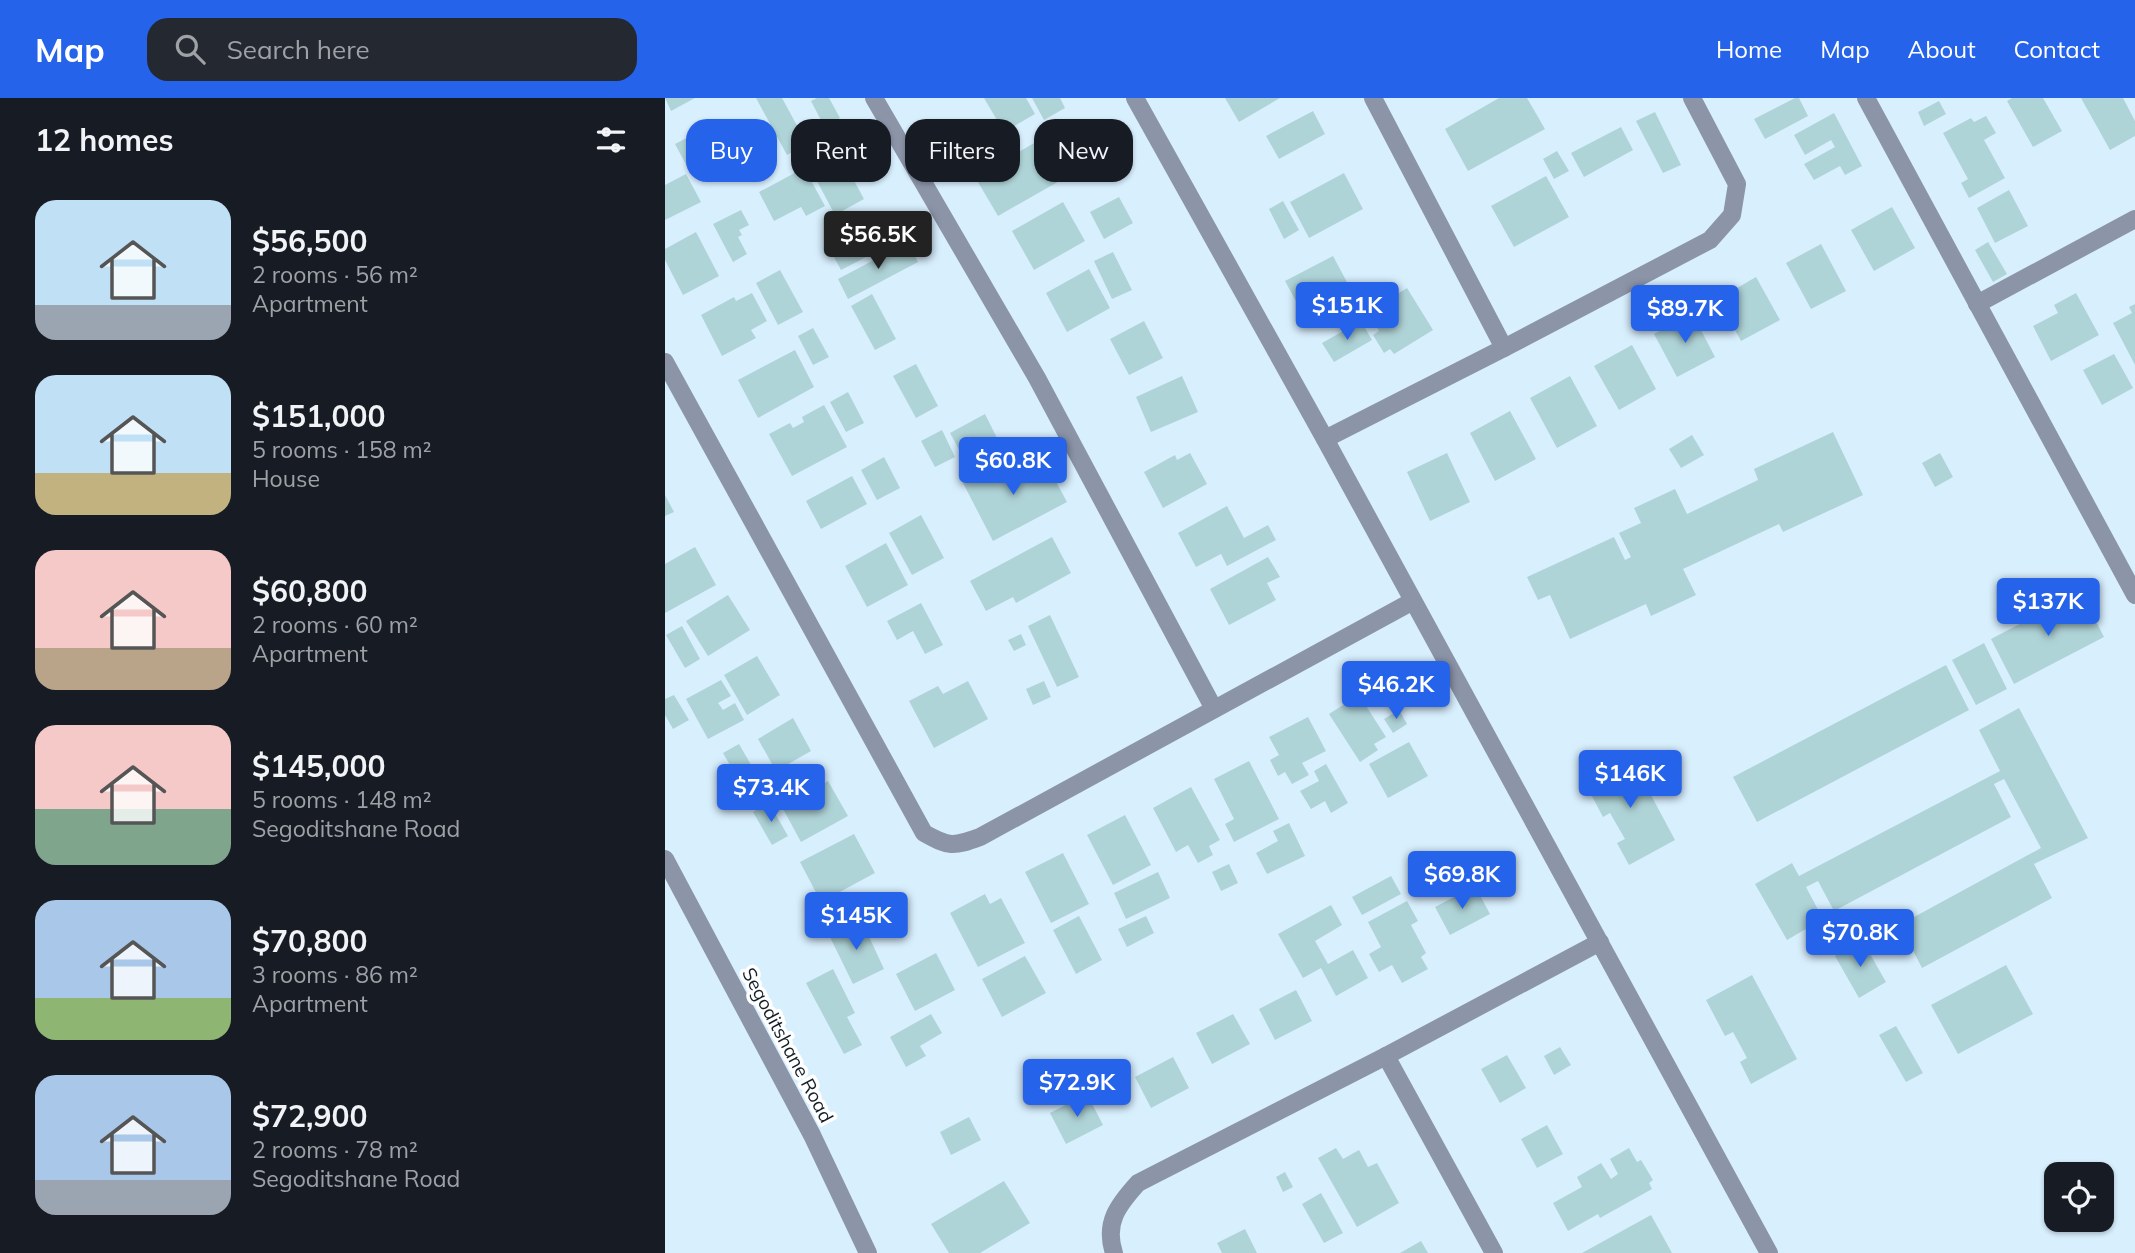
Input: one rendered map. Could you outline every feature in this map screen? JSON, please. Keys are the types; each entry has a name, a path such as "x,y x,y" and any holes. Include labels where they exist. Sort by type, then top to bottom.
{"street":[{"path":"874,98 1037,378 1214,709"},
{"path":"1135,98 1325,439 1769,1253"},
{"path":"1373,98 1504,348"},
{"path":"1325,439 1710,240 1732,215 1737,184 1692,98"},
{"path":"1866,98 2135,595"},
{"path":"1977,304 2135,219"},
{"path":"665,362 924,833 944,844 962,844 980,837 1413,601"},
{"name":"Segoditshane Road","path":"665,859 812,1135 868,1253"},
{"path":"1114,1253 1109,1238 1117,1207 1137,1183 1386,1056 1599,942"},
{"path":"1386,1056 1494,1253"}],"building":[{"path":"665,98 695,98 671,111"},
{"path":"756,98 782,98 793,119 791,119 791,153 787,155 777,137 777,119 767,119"},
{"path":"829,98 840,118 820,119 811,101"},
{"path":"984,98 1026,98 1035,114 1020,123 1020,119 996,119"},
{"path":"1032,98 1060,98 1065,108 1043,119"},
{"path":"1225,98 1280,98 1239,122"},
{"path":"1499,98 1527,98 1545,129 1468,171 1445,129"},
{"path":"1799,98 1808,116 1765,139 1754,119"},
{"path":"2012,98 2043,98 2062,131 2033,147 2007,101"},
{"path":"2081,98 2123,98 2135,121 2135,136 2110,150"},
{"path":"1939,101 1946,114 1924,126 1918,112"},
{"path":"1313,111 1325,134 1279,159 1266,136"},
{"path":"1655,112 1681,165 1663,173 1636,121"},
{"path":"1834,113 1862,166 1845,175 1840,166 1814,180 1804,164 1835,147 1831,140 1805,155 1794,135"},
{"path":"1986,116 1996,133 1984,140 2005,178 1969,198 1961,183 1968,179 1943,133 1971,118 1974,122"},
{"path":"1621,127 1633,150 1584,177 1571,153"},
{"path":"686,138 686,164 675,144"},
{"path":"1034,143 1034,182 1058,182 998,216 978,182 1020,182 1020,151"},
{"path":"1557,151 1569,171 1554,179 1543,159"},
{"path":"1344,173 1363,209 1309,238 1290,202"},
{"path":"686,174 686,182 690,182 701,202 665,220 665,185"},
{"path":"791,175 791,182 812,182 825,206 806,216 801,207 774,221 759,192"},
{"path":"1546,176 1569,217 1514,247 1491,206"},
{"path":"817,182 855,182 864,199 835,215"},
{"path":"2009,190 2028,226 1995,243 1977,208"},
{"path":"1119,197 1133,223 1104,239 1090,212"},
{"path":"1283,201 1299,230 1284,239 1269,209"},
{"path":"1063,202 1085,241 1034,270 1012,231"},
{"path":"1892,207 1915,248 1874,271 1851,230"},
{"path":"741,210 749,225 739,230 742,235 738,237 747,254 733,262 713,224"},
{"path":"883,214 897,241 841,270 827,244"},
{"path":"696,232 719,276 683,295 665,260 665,249"},
{"path":"908,242 918,262 848,299 838,279"},
{"path":"1988,242 2007,274 1993,282 1975,250"},
{"path":"1821,244 1846,291 1811,309 1786,263"},
{"path":"1113,252 1132,290 1112,299 1094,261"},
{"path":"1333,256 1356,299 1339,308 1328,287 1297,303 1285,281"},
{"path":"1089,269 1110,308 1067,332 1046,293"},
{"path":"780,270 803,312 778,325 756,283"},
{"path":"1756,277 1780,320 1741,341 1718,299"},
{"path":"1407,288 1433,330 1394,354 1390,349 1384,353 1373,335 1379,331 1368,312"},
{"path":"752,293 767,321 751,330 756,338 722,356 701,315 734,297 736,301"},
{"path":"2076,293 2099,335 2051,361 2033,326 2058,313 2054,305"},
{"path":"872,294 896,339 875,350 851,306"},
{"path":"2135,304 2135,365 2113,323 2132,313 2129,307"},
{"path":"1692,313 1715,357 1677,377 1654,334"},
{"path":"1144,321 1163,358 1129,375 1110,339"},
{"path":"1361,321 1372,340 1334,362 1322,343"},
{"path":"813,328 829,357 813,365 798,336"},
{"path":"1632,345 1656,389 1619,410 1594,366"},
{"path":"795,350 814,387 758,418 738,380"},
{"path":"2114,354 2133,388 2102,405 2083,370"},
{"path":"916,364 938,406 916,418 893,376"},
{"path":"1182,376 1198,412 1151,432 1136,397"},
{"path":"1570,376 1597,426 1557,448 1530,398"},
{"path":"848,392 864,423 846,432 830,402"},
{"path":"824,405 847,447 792,476 769,434 790,423 793,428 804,422 802,417"},
{"path":"1510,411 1536,459 1495,481 1470,433"},
{"path":"985,414 1002,448 968,466 950,433"},
{"path":"942,430 955,457 935,467 921,441"},
{"path":"1833,432 1863,495 1783,532 1779,524 1683,569 1696,595 1651,616 1646,604 1570,639 1550,595 1538,600 1527,577 1614,537 1625,560 1631,557 1619,533 1641,523 1634,508 1675,489 1687,514 1758,480 1754,469"},
{"path":"1692,435 1704,455 1681,468 1669,449"},
{"path":"1190,453 1207,484 1163,508 1144,472 1175,455 1177,460"},
{"path":"1447,453 1470,502 1430,521 1407,472"},
{"path":"1940,453 1953,477 1935,487 1922,463"},
{"path":"884,457 900,488 877,500 861,470"},
{"path":"1007,460 1016,476 1045,461 1067,502 993,541 963,483"},
{"path":"852,476 867,504 821,529 806,501"},
{"path":"665,495 674,512 665,516"},
{"path":"1227,506 1244,538 1268,525 1276,540 1227,566 1221,554 1196,567 1178,533"},
{"path":"921,515 944,558 912,575 889,533"},
{"path":"1052,537 1071,573 1016,603 1013,597 986,611 970,581"},
{"path":"886,543 908,585 867,607 845,566"},
{"path":"695,547 716,585 665,613 665,564"},
{"path":"1268,557 1280,577 1267,583 1276,600 1229,625 1210,589"},
{"path":"2081,592 2104,637 2014,684 1991,639"},
{"path":"728,595 750,630 708,656 686,621"},
{"path":"921,603 943,645 925,654 913,631 897,640 887,621"},
{"path":"1050,615 1079,677 1057,687 1028,626"},
{"path":"682,626 700,659 685,668 666,635"},
{"path":"1021,634 1026,645 1014,651 1008,640"},
{"path":"1984,643 2007,689 1976,705 1952,660"},
{"path":"757,656 780,695 747,715 724,675"},
{"path":"1946,665 1969,710 1757,822 1733,777"},
{"path":"721,680 731,696 718,703 723,710 735,703 744,720 708,739 686,699"},
{"path":"968,681 988,719 934,748 909,701 938,686 943,694"},
{"path":"1044,681 1051,697 1033,705 1026,689"},
{"path":"674,695 689,720 673,729 665,715 665,699"},
{"path":"1359,695 1386,737 1374,744 1378,750 1360,762 1329,714"},
{"path":"2019,708 2088,838 2034,864 2052,898 1922,968 1904,933 1897,937 1892,929 2041,848 2004,779 1994,784 2011,817 1834,911 1818,881 1806,887 1823,919 1787,940 1755,884 1792,863 1799,876 2000,771 1979,730"},
{"path":"1399,710 1407,724 1393,733 1384,719"},
{"path":"1308,717 1326,751 1302,763 1309,775 1292,784 1285,772 1278,776 1270,760 1279,755 1269,737"},
{"path":"793,718 811,751 776,771 758,739"},
{"path":"1409,742 1428,776 1388,798 1369,764"},
{"path":"739,744 758,777 742,786 723,753"},
{"path":"1630,756 1675,840 1629,865 1617,843 1625,839 1610,813 1603,817 1584,781"},
{"path":"1249,761 1279,819 1234,842 1225,824 1234,819 1214,779"},
{"path":"1326,764 1348,803 1331,813 1325,801 1311,809 1300,791 1319,781 1314,771"},
{"path":"828,781 848,816 801,842 782,807"},
{"path":"1191,787 1220,840 1209,846 1213,855 1198,863 1188,845 1176,852 1153,808"},
{"path":"769,803 788,836 772,845 753,812"},
{"path":"1125,815 1151,865 1113,885 1087,835"},
{"path":"1289,823 1305,856 1267,874 1256,853 1278,841 1273,831"},
{"path":"854,834 875,873 821,902 800,862"},
{"path":"1063,853 1089,904 1051,923 1025,872"},
{"path":"1229,864 1238,883 1221,891 1212,872"},
{"path":"1158,872 1170,898 1126,919 1114,893"},
{"path":"1391,876 1401,894 1362,915 1352,897"},
{"path":"1475,886 1490,914 1450,935 1435,907"},
{"path":"985,894 990,904 1001,898 1025,943 978,967 950,913"},
{"path":"1407,901 1418,921 1411,925 1426,953 1421,957 1428,969 1402,983 1392,965 1379,972 1369,954 1381,947 1368,922"},
{"path":"1331,905 1342,925 1315,941 1328,964 1353,950 1368,978 1336,996 1321,968 1303,978 1278,934"},
{"path":"1079,916 1102,960 1076,974 1053,930"},
{"path":"1146,916 1154,933 1127,947 1118,929"},
{"path":"847,921 853,934 865,928 884,969 853,984 827,931"},
{"path":"1862,940 1886,982 1859,998 1835,956"},
{"path":"936,953 955,990 915,1011 896,974"},
{"path":"1025,956 1046,993 1002,1017 982,979"},
{"path":"2006,965 2033,1014 1958,1054 1931,1005"},
{"path":"833,969 855,1013 847,1017 862,1045 844,1054 806,983"},
{"path":"1752,975 1797,1059 1751,1084 1740,1062 1747,1058 1733,1032 1725,1036 1706,1000"},
{"path":"1296,990 1312,1021 1275,1040 1259,1009"},
{"path":"931,1014 942,1033 920,1046 926,1056 906,1067 890,1037"},
{"path":"1233,1014 1250,1044 1212,1064 1196,1033"},
{"path":"1896,1026 1923,1073 1906,1082 1879,1035"},
{"path":"1560,1047 1571,1065 1554,1075 1544,1056"},
{"path":"1507,1055 1526,1088 1500,1103 1481,1069"},
{"path":"1173,1057 1189,1088 1151,1108 1135,1077"},
{"path":"1087,1094 1103,1125 1066,1144 1050,1113"},
{"path":"969,1117 981,1140 951,1155 940,1132"},
{"path":"1547,1125 1563,1154 1537,1168 1521,1139"},
{"path":"1336,1148 1343,1159 1359,1150 1368,1167 1377,1163 1399,1203 1357,1227 1318,1158"},
{"path":"1629,1148 1637,1162 1641,1160 1653,1180 1649,1183 1652,1189 1600,1218 1598,1214 1568,1231 1553,1203 1582,1187 1577,1177 1601,1163 1611,1179 1618,1174 1610,1159"},
{"path":"1285,1172 1293,1187 1283,1192 1276,1177"},
{"path":"1004,1181 1030,1223 980,1253 949,1253 931,1224"},
{"path":"1321,1193 1343,1233 1324,1243 1302,1204"},
{"path":"1651,1215 1672,1253 1582,1253"},
{"path":"1245,1229 1257,1253 1222,1253 1217,1243"},
{"path":"1421,1241 1428,1253 1400,1253"}]}
